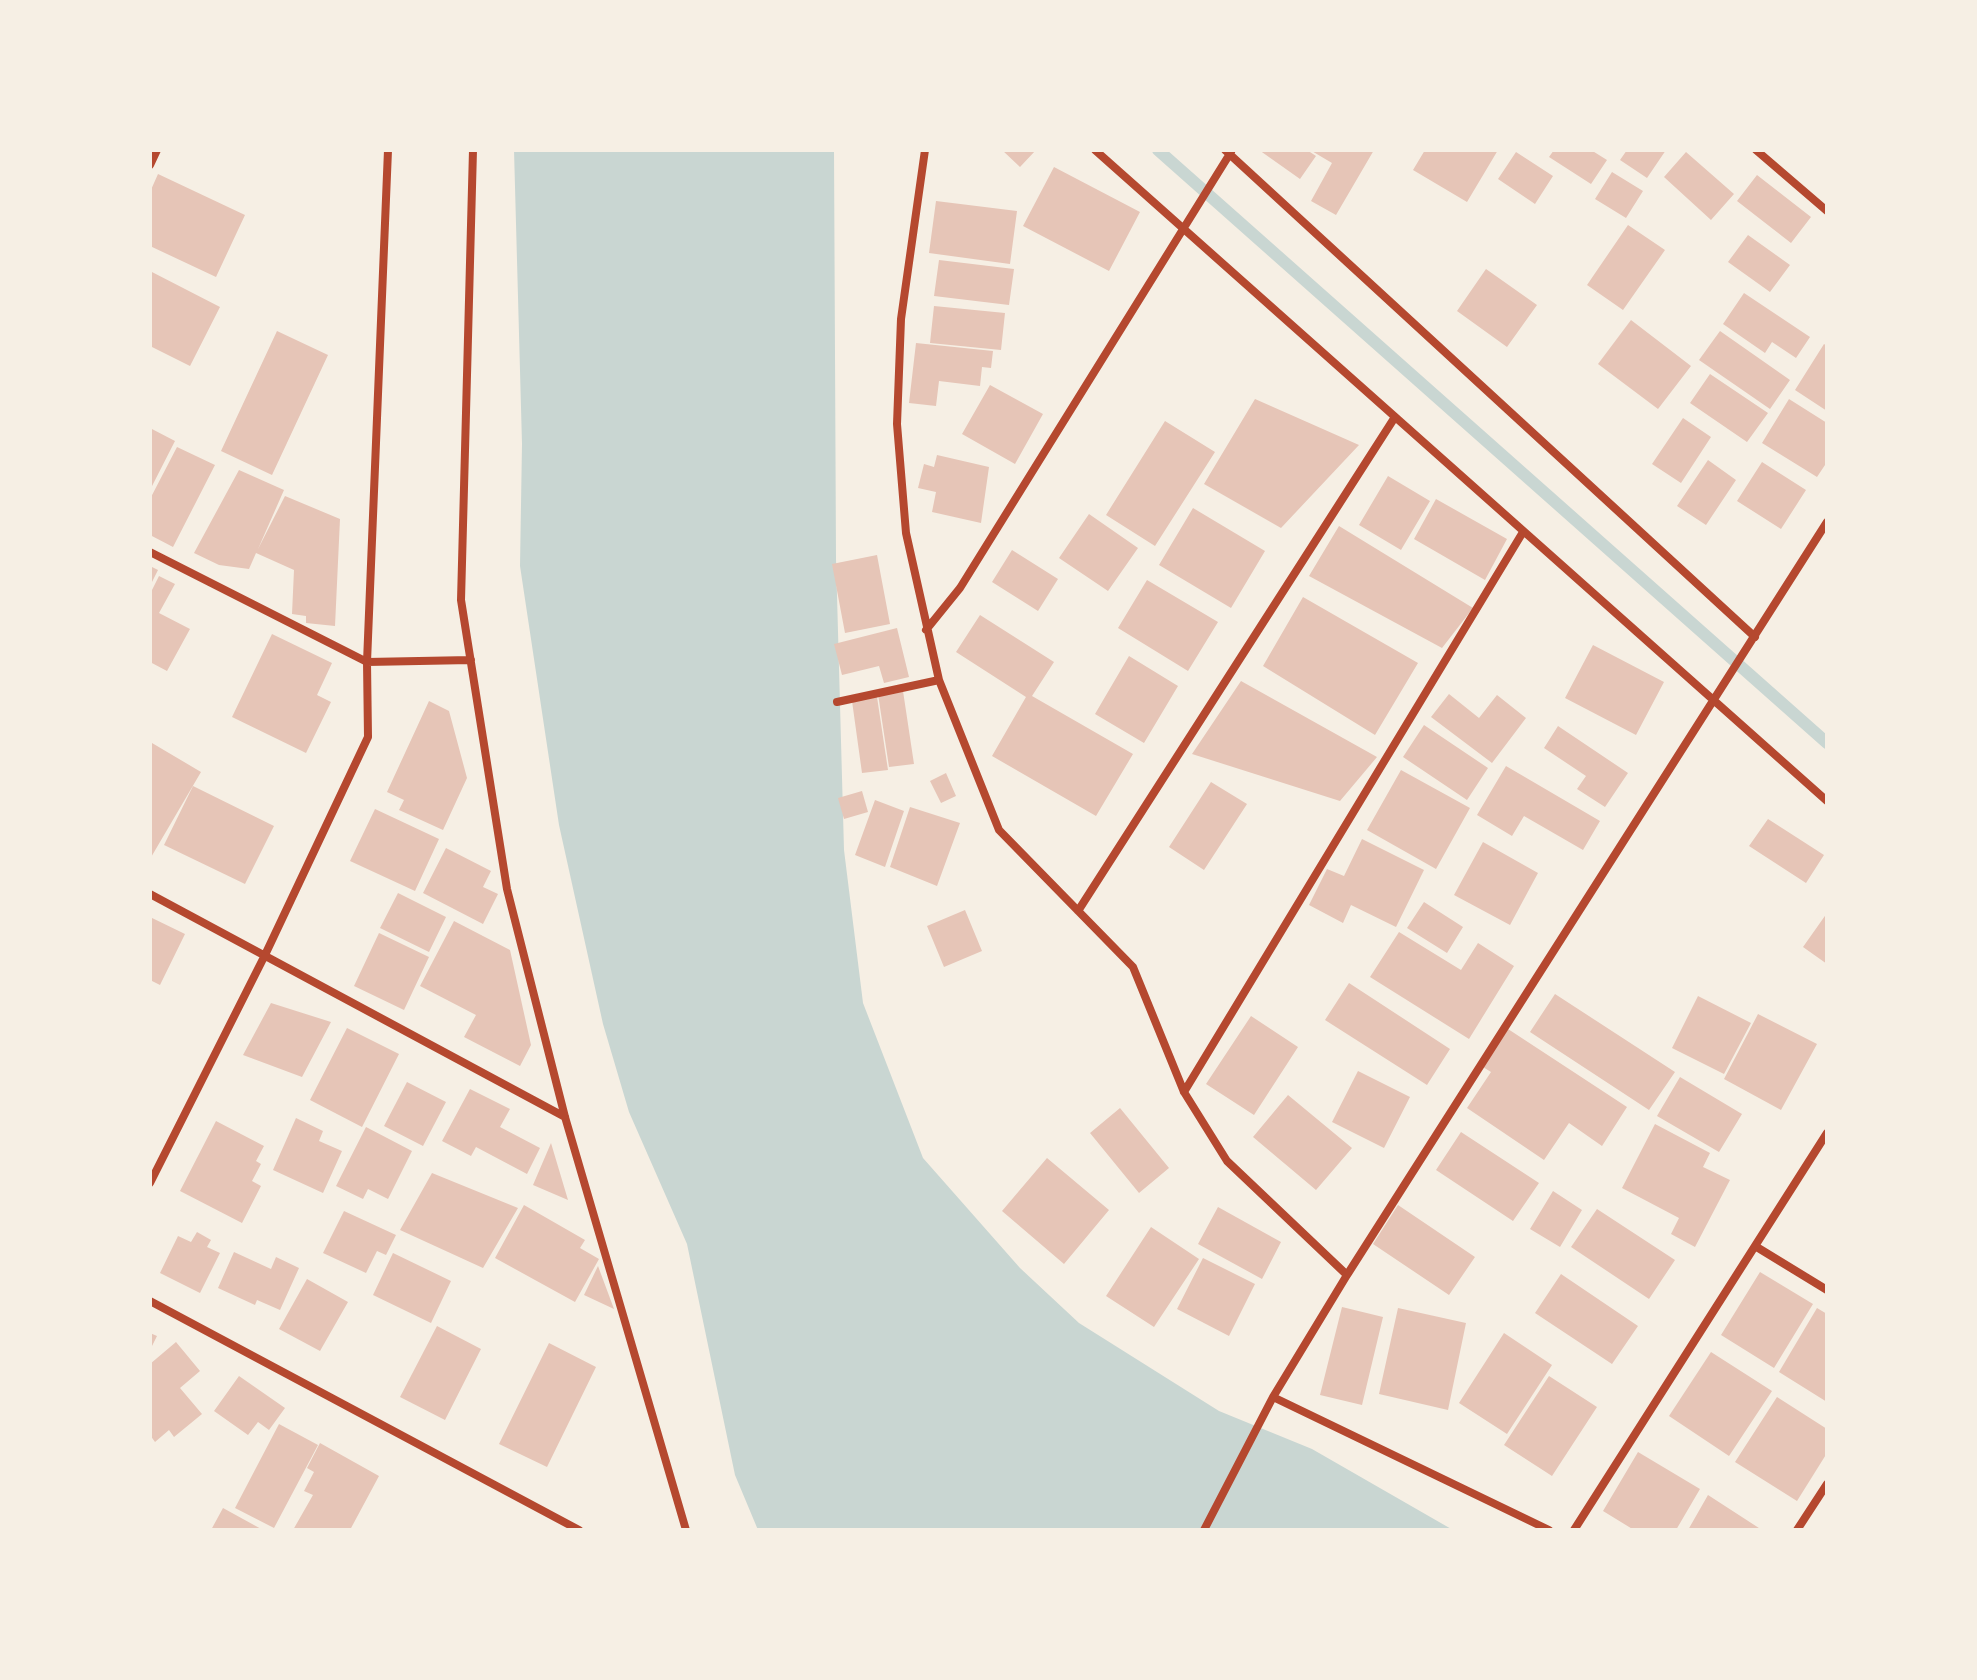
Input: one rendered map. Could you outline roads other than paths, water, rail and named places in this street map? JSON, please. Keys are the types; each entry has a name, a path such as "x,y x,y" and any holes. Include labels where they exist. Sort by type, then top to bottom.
{"street":[{"path":"150,165 157,150"},
{"path":"150,1183 265,955 368,737 367,662 388,150"},
{"path":"473,150 461,600 507,889 565,1117 686,1530"},
{"path":"925,150 901,319 897,424 906,533 939,680 999,830 1133,967 1184,1092 1227,1161 1347,1275"},
{"path":"1095,150 1827,801"},
{"path":"1756,150 1827,211"},
{"path":"926,630 960,588 1184,229 1229,151 1755,637"},
{"path":"1078,911 1395,417"},
{"path":"1204,1530 1273,1397 1347,1275 1827,522"},
{"path":"1184,1092 1523,532"},
{"path":"150,552 367,662 471,660"},
{"path":"837,702 939,680"},
{"path":"150,894 565,1117"},
{"path":"1574,1530 1827,1133"},
{"path":"1755,1246 1827,1290"},
{"path":"150,1301 579,1530"},
{"path":"1273,1397 1549,1530"},
{"path":"1797,1530 1827,1484"}],"waterway":[{"path":"1158,150 1827,743"}]}
